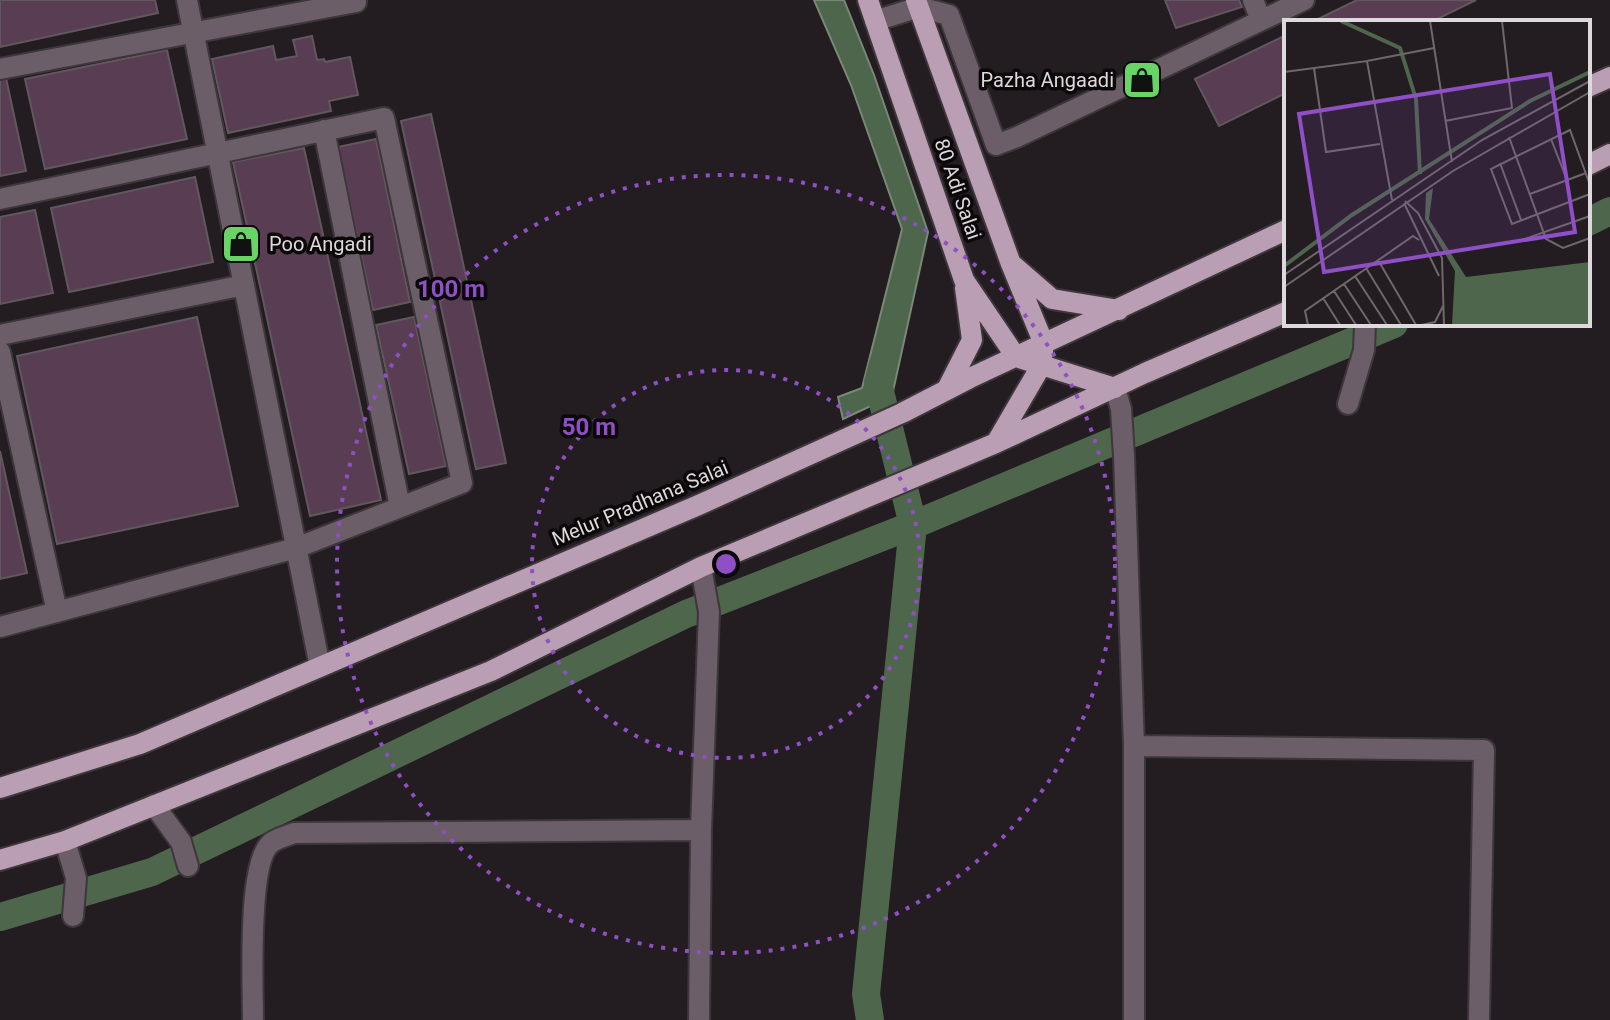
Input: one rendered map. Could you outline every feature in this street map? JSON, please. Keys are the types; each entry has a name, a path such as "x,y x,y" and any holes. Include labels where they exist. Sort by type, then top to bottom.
{"main road":[{"name":"80 Adi Salai","path":"868,0 964,280 1016,357"},
{"name":"80 Adi Salai","path":"918,3 1011,264 1044,344"},
{"path":"1590,86 1610,77"},
{"path":"1590,164 1610,154"},
{"name":"Melur Pradhana Salai","path":"0,788 140,744 701,504 902,413 1284,231"},
{"path":"1011,264 1052,299 1119,310"},
{"path":"947,389 972,340 964,280"},
{"path":"0,860 65,841 491,671 701,567 996,443 1284,313"},
{"path":"996,443 1041,366 1044,344"},
{"path":"1016,357 1115,388"}],"street":[{"path":"187,0 320,667"},
{"path":"1253,0 1261,20"},
{"path":"875,21 918,3 949,15 996,145 1304,0"},
{"path":"0,69 356,2"},
{"path":"0,199 384,118 462,483 296,548 0,627"},
{"path":"324,130 400,507"},
{"path":"0,335 244,285"},
{"path":"1348,404 1364,350 1365,326"},
{"path":"0,352 57,612"},
{"path":"1115,388 1121,409 1124,456 1134,746 1134,1020"},
{"path":"699,1020 701,830 709,612 701,567"},
{"path":"1134,746 1484,750 1479,1020"},
{"path":"154,805 181,842 188,866"},
{"path":"253,1020 255,885 260,860 271,843 294,833 701,830"},
{"path":"65,841 76,878 73,916"}],"shaded area":[{"path":"814,0 844,0 874,75 928,232 892,396 843,419 838,397 862,388 902,229 851,85"}],"building":[{"path":"0,0 155,0 158,13 0,47"},
{"path":"1165,0 1239,0 1242,7 1176,28"},
{"path":"1357,0 1476,0 1435,20 1316,20"},
{"path":"312,36 317,60 324,59 325,62 350,57 358,95 329,101 331,111 228,133 212,59 273,46 276,60 297,56 293,40"},
{"path":"1284,36 1284,94 1219,126 1195,79"},
{"path":"167,50 187,139 45,169 25,79"},
{"path":"6,78 26,171 0,176 0,79"},
{"path":"431,114 506,463 476,469 401,121"},
{"path":"376,139 410,302 373,310 338,147"},
{"path":"304,148 381,500 310,516 233,162"},
{"path":"195,177 213,262 69,292 51,208"},
{"path":"35,210 53,293 0,304 0,217"},
{"path":"197,317 238,506 57,544 17,356"},
{"path":"414,317 446,466 409,474 376,325"},
{"path":"0,451 27,573 0,579"}],"waterway":[{"path":"1590,221 1610,211"},
{"path":"0,917 152,872 686,614 913,525 1389,326"},
{"path":"870,1020 866,994 913,525 878,383 883,364"}],"place":[{"name":"Pazha Angaadi","path":"1142,80"},
{"name":"Poo Angadi","path":"241,244"}]}
